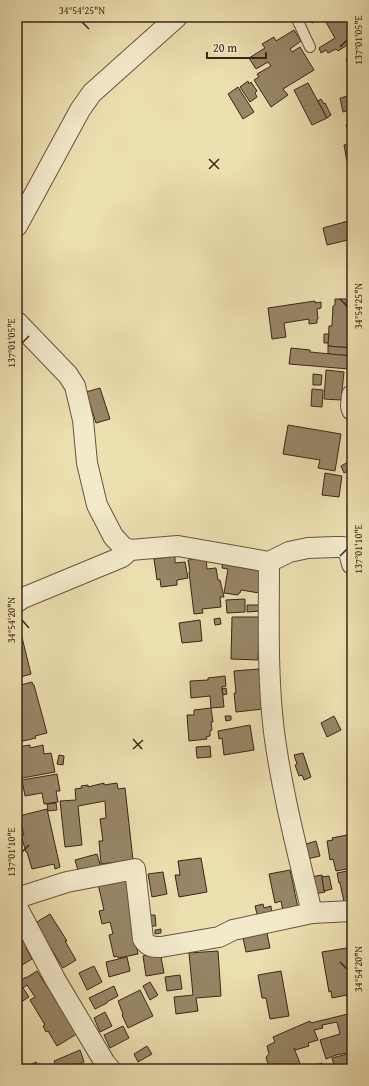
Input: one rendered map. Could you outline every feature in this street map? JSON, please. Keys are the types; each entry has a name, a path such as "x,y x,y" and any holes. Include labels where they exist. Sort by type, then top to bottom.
{"street":[{"path":"17,226 80,110 92,93 177,17"},
{"path":"17,322 68,375 75,386 83,420 87,463 98,504 113,536 123,548 130,550 178,546 269,562 288,552 308,548 322,547 349,550"},
{"path":"352,395 352,410"},
{"path":"17,602 23,598 122,557 130,550"},
{"path":"269,562 269,673 274,731 292,829 312,913"},
{"path":"17,898 67,882 135,869 143,939 146,944 152,947 161,947 219,937 233,930 312,913 352,911"},
{"path":"17,907 102,1067"}],"lane":[{"path":"296,17 310,47"}],"building":[{"path":"309,17 323,17 312,23"},
{"path":"323,17 352,17 352,42 338,51 336,49 328,53 326,50 321,53 319,48 335,38"},
{"path":"294,30 301,41 290,49 292,52 300,47 314,70 283,89 288,95 271,107 254,80 259,77 257,74 271,66 268,62 256,69 249,58 265,48 262,44 274,37 276,41"},
{"path":"352,55 352,72 346,59"},
{"path":"248,81 249,84 251,82 257,91 255,93 257,97 250,102 240,87"},
{"path":"308,83 327,118 312,125 294,90"},
{"path":"238,87 254,112 243,119 228,94"},
{"path":"352,95 352,109 343,112 340,98"},
{"path":"321,99 324,104 325,103 331,115 327,118 318,101"},
{"path":"352,123 352,141 351,141 346,125"},
{"path":"352,144 352,161 347,162 344,145"},
{"path":"352,220 352,239 327,245 323,228"},
{"path":"335,299 346,299 346,307 352,308 352,348 328,346 329,326 332,326 333,306 335,305"},
{"path":"315,301 315,303 321,302 321,308 317,309 317,323 309,324 309,319 284,323 286,337 272,339 268,308"},
{"path":"324,334 329,334 328,343 324,343"},
{"path":"328,346 352,348 352,356 328,354"},
{"path":"291,348 310,350 310,352 352,356 352,364 349,369 289,364"},
{"path":"326,370 344,372 341,400 324,399"},
{"path":"313,374 322,375 321,385 313,385"},
{"path":"100,388 110,419 96,423 86,392"},
{"path":"312,389 323,390 322,407 311,406"},
{"path":"288,425 341,434 335,471 318,468 320,460 283,454"},
{"path":"350,461 352,464 352,469 344,473 341,466"},
{"path":"325,473 342,476 339,497 322,495"},
{"path":"175,556 175,563 185,562 188,578 177,580 177,585 161,587 160,579 157,580 154,559"},
{"path":"206,558 207,569 216,568 218,580 220,580 224,597 220,597 221,607 202,609 203,613 194,614 188,560"},
{"path":"223,561 263,571 259,593 241,590 238,595 224,593 228,569 222,568"},
{"path":"245,599 245,612 227,613 226,600"},
{"path":"247,605 260,605 260,611 247,612"},
{"path":"17,617 31,674 17,678"},
{"path":"232,617 262,617 262,639 259,639 258,660 231,659"},
{"path":"220,618 221,624 215,625 214,619"},
{"path":"200,620 202,641 182,643 179,623"},
{"path":"259,669 263,709 236,712 234,671"},
{"path":"225,676 226,686 222,687 224,707 211,708 210,696 191,698 190,681 208,680 208,678"},
{"path":"32,682 47,733 35,736 36,738 23,741 21,737 17,738 17,686"},
{"path":"226,688 227,694 223,695 222,689"},
{"path":"211,708 213,722 211,722 212,730 210,731 210,736 206,737 207,739 189,741 187,715 194,715 194,710"},
{"path":"225,716 231,716 231,720 226,721"},
{"path":"334,716 341,730 327,737 321,723"},
{"path":"250,725 254,750 224,755 222,738 219,739 218,731"},
{"path":"30,745 30,748 43,745 44,754 51,753 55,772 17,779 17,747"},
{"path":"210,746 211,757 197,758 196,747"},
{"path":"303,753 311,777 304,780 302,775 299,776 295,765 297,764 294,755"},
{"path":"59,755 64,756 63,765 57,764"},
{"path":"57,774 60,791 56,791 58,802 44,804 42,793 25,796 22,780"},
{"path":"104,783 104,785 117,783 118,789 125,788 133,860 101,864 99,841 103,841 100,819 106,818 105,801 78,806 82,845 65,847 60,801 76,800 75,789 82,788 81,786 88,785 88,787"},
{"path":"56,803 57,810 48,811 47,804"},
{"path":"47,809 60,867 55,869 54,864 32,869 21,835 24,835 19,816"},
{"path":"352,834 352,868 336,871 333,859 330,860 327,841 333,840 332,838"},
{"path":"316,841 320,856 307,859 303,845"},
{"path":"97,854 101,868 79,874 75,860"},
{"path":"201,858 207,892 179,897 175,875 180,875 178,861"},
{"path":"290,870 298,908 283,911 281,901 275,903 269,874"},
{"path":"352,870 352,902 344,902 337,873"},
{"path":"163,872 167,894 152,897 148,874"},
{"path":"322,875 325,892 314,894 311,877"},
{"path":"329,876 332,889 324,891 322,877"},
{"path":"129,877 134,935 138,954 118,958 117,956 114,957 109,935 113,934 110,922 102,924 99,911 104,910 98,884"},
{"path":"263,904 264,908 271,906 272,916 258,918 255,906"},
{"path":"50,914 67,941 65,941 76,960 63,968 35,923"},
{"path":"149,915 155,915 156,926 150,926"},
{"path":"17,929 32,959 17,969"},
{"path":"161,929 161,933 155,934 155,930"},
{"path":"267,933 270,948 246,952 243,938"},
{"path":"347,948 352,976 352,1010 349,1010 347,995 332,998 331,991 329,992 322,952"},
{"path":"218,951 221,996 196,998 198,1011 176,1014 174,997 193,995 189,953"},
{"path":"160,952 164,973 146,976 143,956"},
{"path":"127,957 130,971 109,977 106,962"},
{"path":"94,966 102,982 87,990 79,973"},
{"path":"37,971 48,988 51,986 80,1032 57,1046 48,1031 46,1032 43,1026 45,1025 30,1000 35,997 27,985 23,988 29,997 18,1004 21,1009 17,1012 17,983"},
{"path":"281,971 289,1016 270,1019 266,998 262,998 258,975"},
{"path":"180,975 182,989 167,991 165,977"},
{"path":"150,982 158,995 150,1000 143,986"},
{"path":"114,986 118,996 95,1009 89,998"},
{"path":"140,990 153,1016 128,1028 118,1001"},
{"path":"105,1012 112,1026 100,1032 94,1018"},
{"path":"352,1013 352,1052 336,1055 326,1059 320,1040 340,1034 337,1022 322,1025 323,1028 314,1030 318,1040 308,1043 309,1046 295,1050 294,1048 301,1066 307,1064 308,1069 263,1069 263,1067 268,1064 266,1057 269,1054 267,1046 275,1042 273,1037 310,1021 311,1023"},
{"path":"123,1026 129,1038 110,1048 104,1035"},
{"path":"147,1046 152,1054 138,1062 134,1054"},
{"path":"80,1050 84,1062 67,1069 57,1069 54,1061"},
{"path":"352,1053 352,1069 335,1069 332,1058"},
{"path":"36,1062 39,1069 22,1069"},
{"path":"322,1063 323,1069 308,1069 308,1067"}]}
